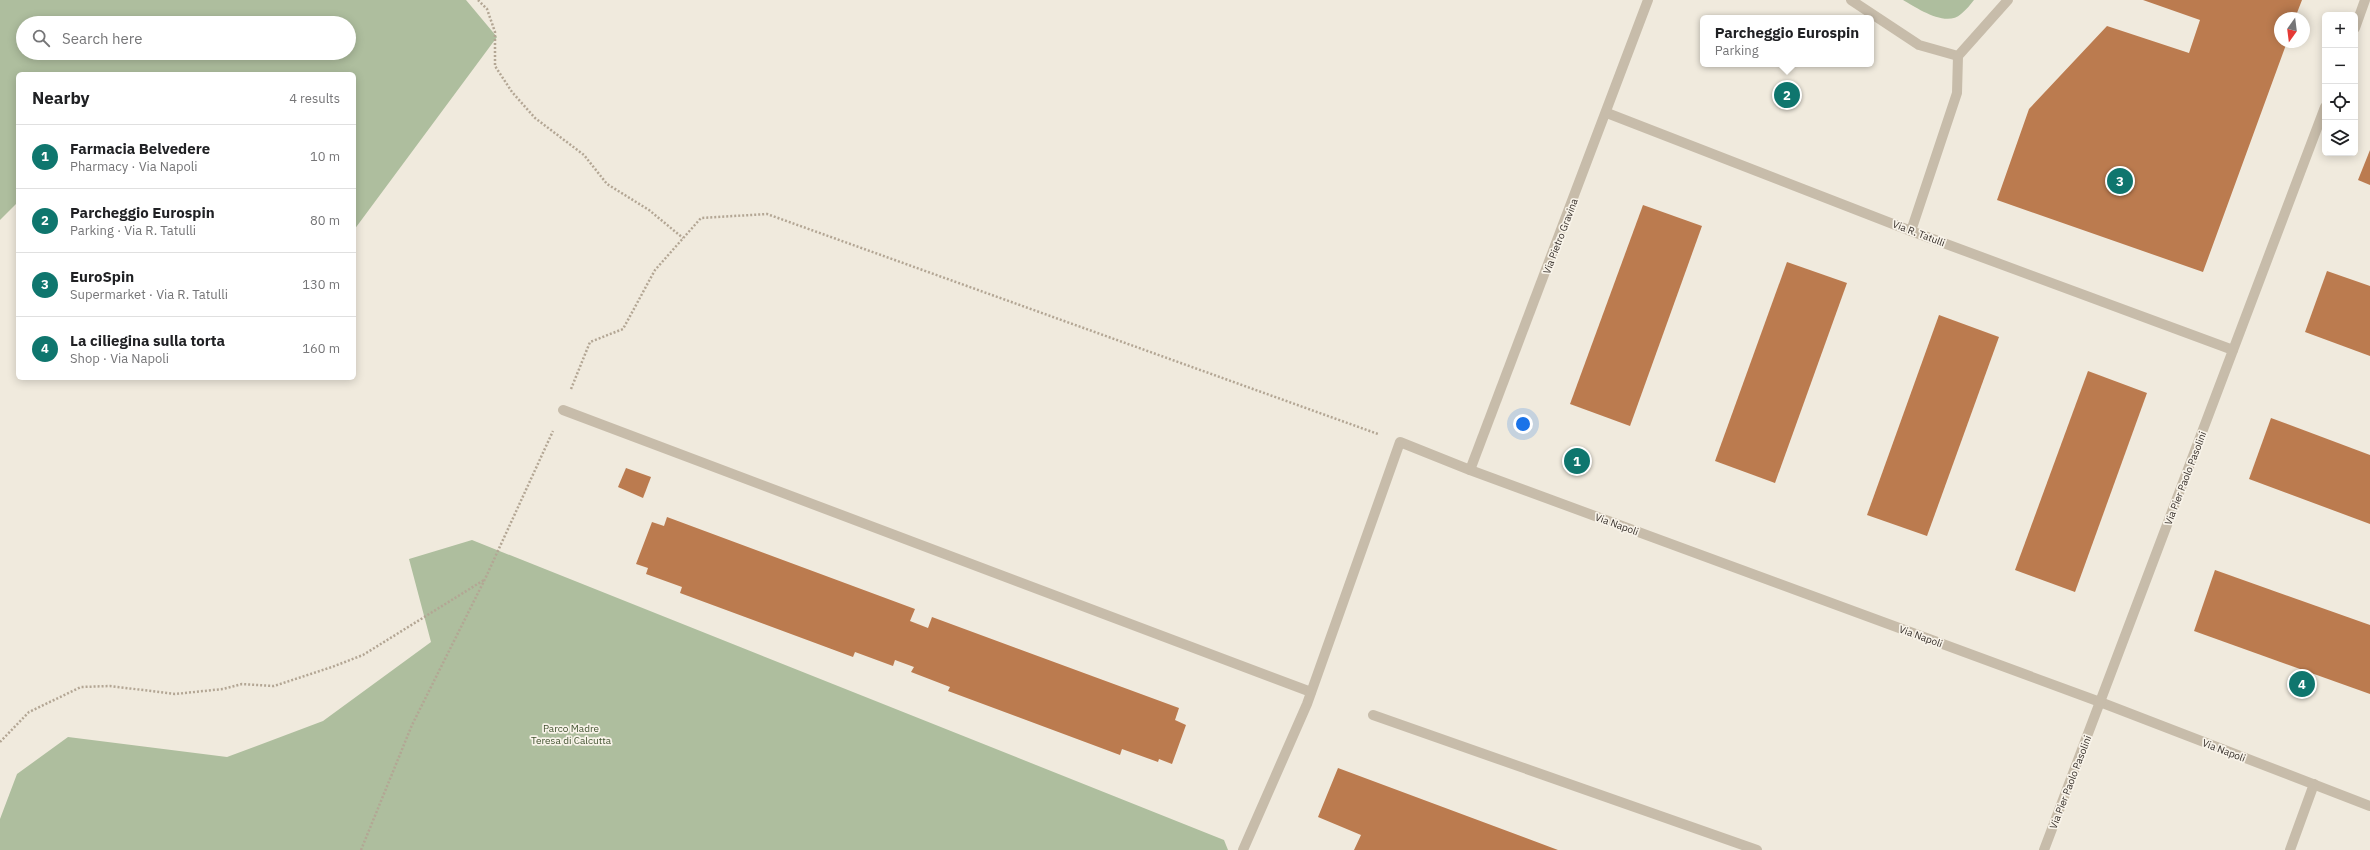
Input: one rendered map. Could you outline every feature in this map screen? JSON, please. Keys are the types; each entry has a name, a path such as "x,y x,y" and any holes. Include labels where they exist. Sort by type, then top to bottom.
{"street":[{"name":"Via Pietro Gravina","path":"1470,470 1607,113 1648,0"},
{"path":"1851,0 1874,15"},
{"path":"1911,230 1957,93 1958,56 2008,0"},
{"path":"2358,20 2366,0"},
{"path":"1874,15 1919,45 1958,56"},
{"name":"Via R. Tatulli","path":"1607,113 1911,230 2233,350"},
{"name":"Via Pier Paolo Pasolini","path":"2044,850 2322,115"},
{"path":"563,410 1311,692"},
{"path":"1244,850 1311,692 1400,442"},
{"name":"Via Napoli","path":"1400,442 1470,470 2100,702 2370,806"},
{"path":"1373,715 1757,850"},
{"path":"2290,850 2314,784"}],"path":[{"path":"478,0 487,9 495,32 495,66 512,92 535,118 584,156 607,184 649,210 683,238"},
{"path":"361,850 412,725 485,579 563,410 590,342 624,329 655,270 700,218 767,214 1400,442"},
{"path":"0,742 29,712 81,687 110,686 175,694 223,689 242,684 274,686 332,667 363,655 485,579"}],"green space":[{"path":"0,0 466,0 497,37 356,227 356,72 16,72 16,204 0,220"},
{"path":"1903,0 1974,0 1961,14 1955,18 1948,19 1940,18 1924,12"},
{"name":"Parco Madre Teresa di Calcutta","path":"472,540 1224,840 1228,850 0,850 0,819 17,774 68,737 227,757 323,721 431,642 409,559"}],"building":[{"path":"2143,0 2302,0 2297,12 2274,12 2274,48 2285,48 2203,272 1997,200 2029,109 2107,26 2189,53 2200,20"},
{"path":"2370,150 2370,185 2358,180"},
{"path":"1643,205 1702,226 1630,426 1570,404"},
{"path":"1787,262 1847,283 1775,483 1715,461"},
{"path":"2327,271 2370,286 2370,356 2305,332"},
{"path":"1939,315 1999,337 1927,536 1867,515"},
{"path":"2088,371 2147,393 2075,592 2015,570"},
{"path":"2271,418 2370,455 2370,524 2249,479"},
{"path":"626,468 651,477 643,498 618,487"},
{"path":"667,517 915,609 910,621 928,628 932,617 1179,708 1175,720 1186,725 1172,764 1159,759 1158,762 1122,749 1120,755 948,691 950,687 911,672 914,667 895,660 893,666 855,652 853,657 680,593 682,587 646,574 648,568 636,564 652,522 664,526"},
{"path":"2215,570 2370,625 2370,694 2194,631"},
{"path":"1338,768 1558,850 1354,850 1361,835 1318,817"}],"place":[{"name":"Parcheggio Eurospin","path":"1787,95"},
{"name":"EuroSpin","path":"2120,181"},
{"name":"Farmacia Belvedere","path":"1577,461"},
{"name":"La ciliegina sulla torta","path":"2302,684"}]}
